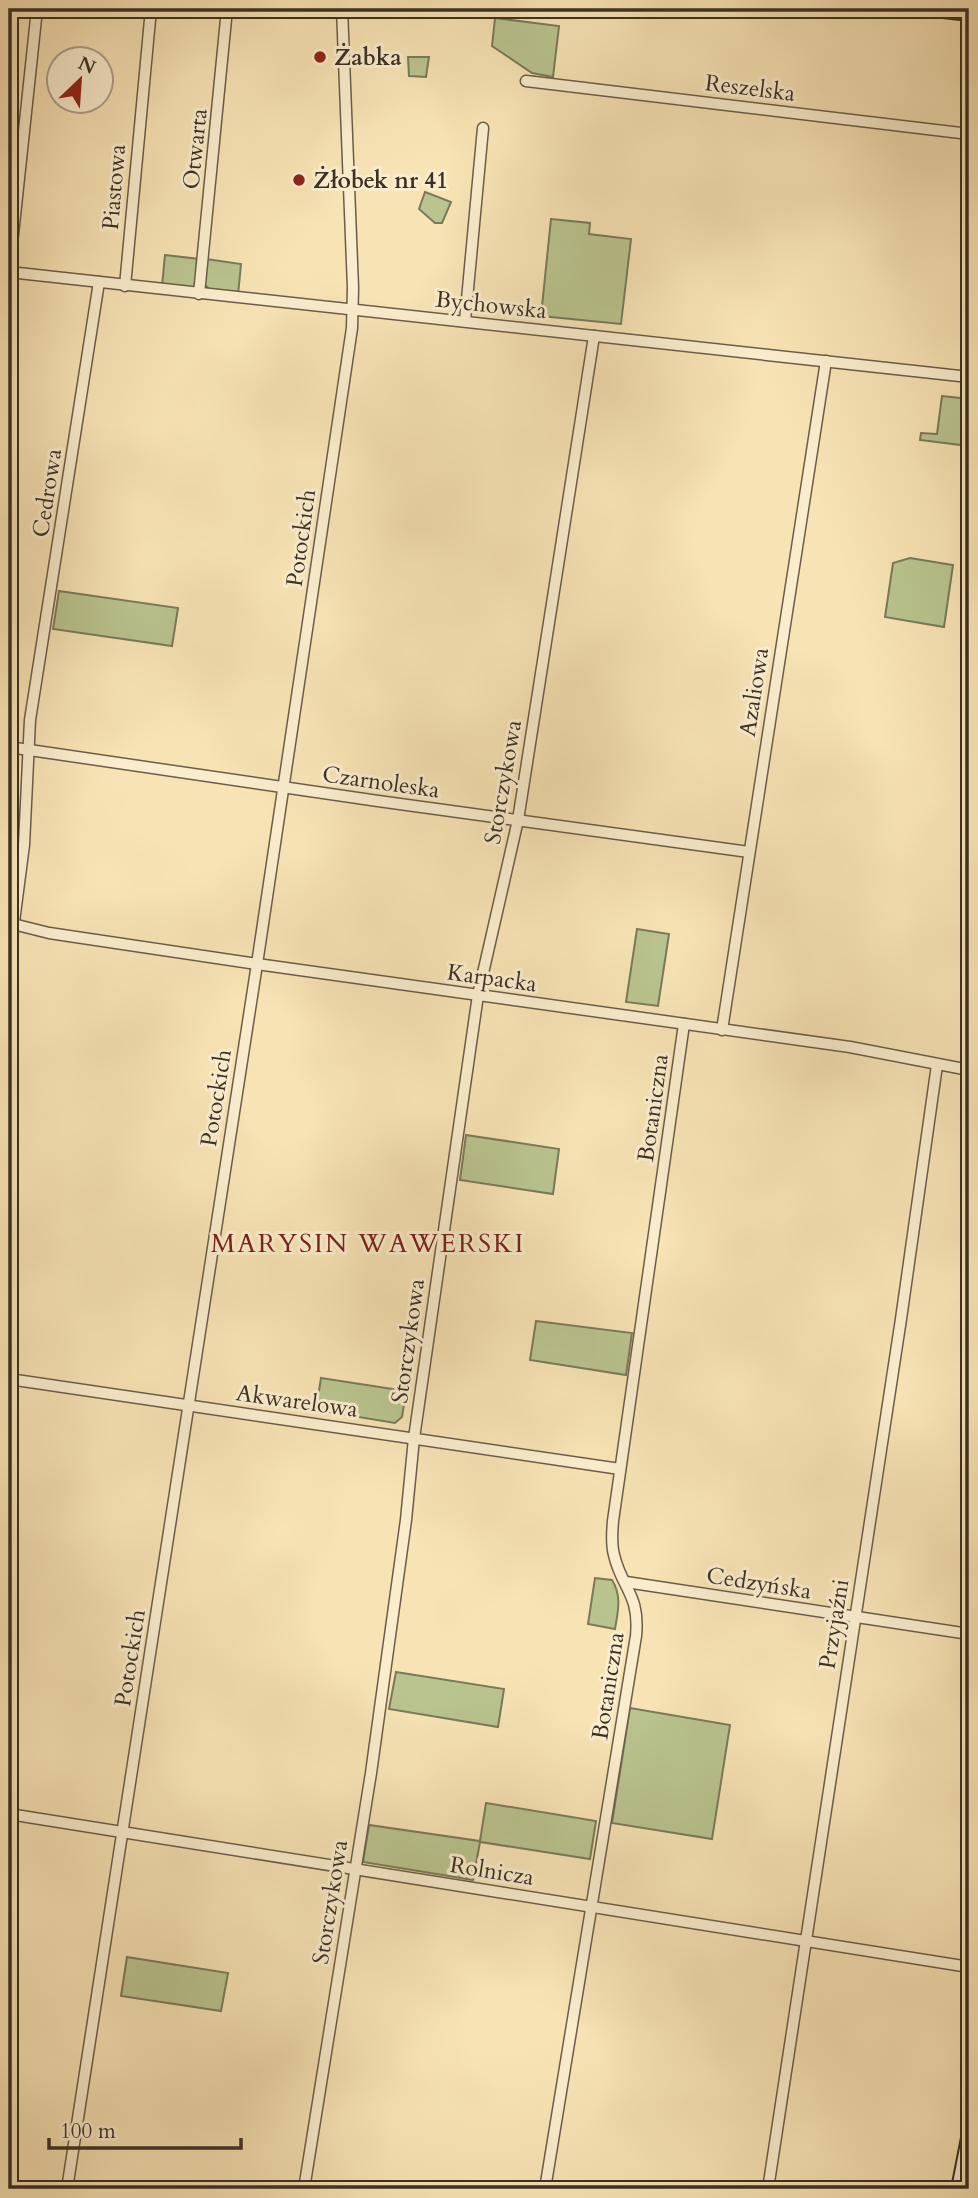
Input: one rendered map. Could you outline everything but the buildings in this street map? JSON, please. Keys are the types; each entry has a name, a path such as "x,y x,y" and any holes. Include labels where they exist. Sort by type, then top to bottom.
{"street":[{"path":"9,272 37,9"},
{"name":"Piastowa","path":"125,286 150,9"},
{"name":"Otwarta","path":"199,294 228,9"},
{"name":"Potockich","path":"67,2189 257,964 354,309 342,9"},
{"path":"936,9 969,13"},
{"name":"Reszelska","path":"526,80 969,134"},
{"path":"465,321 483,128"},
{"name":"Bychowska","path":"9,272 969,377"},
{"name":"Cedrowa","path":"9,960 11,923 24,845 27,750 99,282"},
{"name":"Storczykowa","path":"303,2189 394,1609 414,1438 478,995 518,820 594,336"},
{"name":"Azaliowa","path":"722,1030 826,361"},
{"name":"Czarnoleska","path":"9,747 283,788 749,852"},
{"name":"Karpacka","path":"11,923 49,933 257,964 850,1047 969,1070"},
{"name":"Botaniczna","path":"545,2189 636,1636 638,1618 634,1600 613,1551 613,1521 684,1024"},
{"name":"Przyjaźni","path":"768,2189 937,1065"},
{"name":"Akwarelowa","path":"9,1379 620,1469"},
{"name":"Cedzyńska","path":"626,1582 969,1634"},
{"name":"Rolnicza","path":"9,1814 969,1967"},
{"path":"959,2189 969,2138"}],"green space":[{"path":"495,18 559,26 553,77 532,73 492,46"},
{"path":"408,57 429,57 426,77 409,76"},
{"path":"425,192 451,202 442,223 435,223 419,209"},
{"path":"551,219 590,223 589,234 631,239 621,324 541,316"},
{"path":"165,255 199,259 196,286 193,289 162,286"},
{"path":"206,259 241,264 238,295 211,291 204,284"},
{"path":"942,396 969,399 969,446 920,440 921,433 937,434"},
{"path":"910,558 953,565 944,627 885,617 893,563"},
{"path":"59,591 178,608 172,646 53,629"},
{"path":"637,929 669,934 658,1006 626,1002"},
{"path":"466,1135 559,1149 553,1194 460,1180"},
{"path":"536,1321 632,1333 626,1375 530,1360"},
{"path":"321,1378 406,1391 402,1417 395,1423 316,1410"},
{"path":"595,1578 612,1580 615,1586 618,1604 615,1629 588,1624"},
{"path":"396,1672 504,1689 498,1727 389,1709"},
{"path":"630,1708 730,1725 712,1839 612,1823"},
{"path":"486,1803 596,1821 590,1859 480,1842 473,1880 363,1862 369,1825 480,1841"},
{"path":"127,1957 228,1973 221,2011 121,1996"}],"place":[{"name":"Żabka","path":"320,57"},
{"name":"Żłobek nr 41","path":"299,180"}],"district":[{"name":"MARYSIN WAWERSKI","path":"368,1243"}]}
